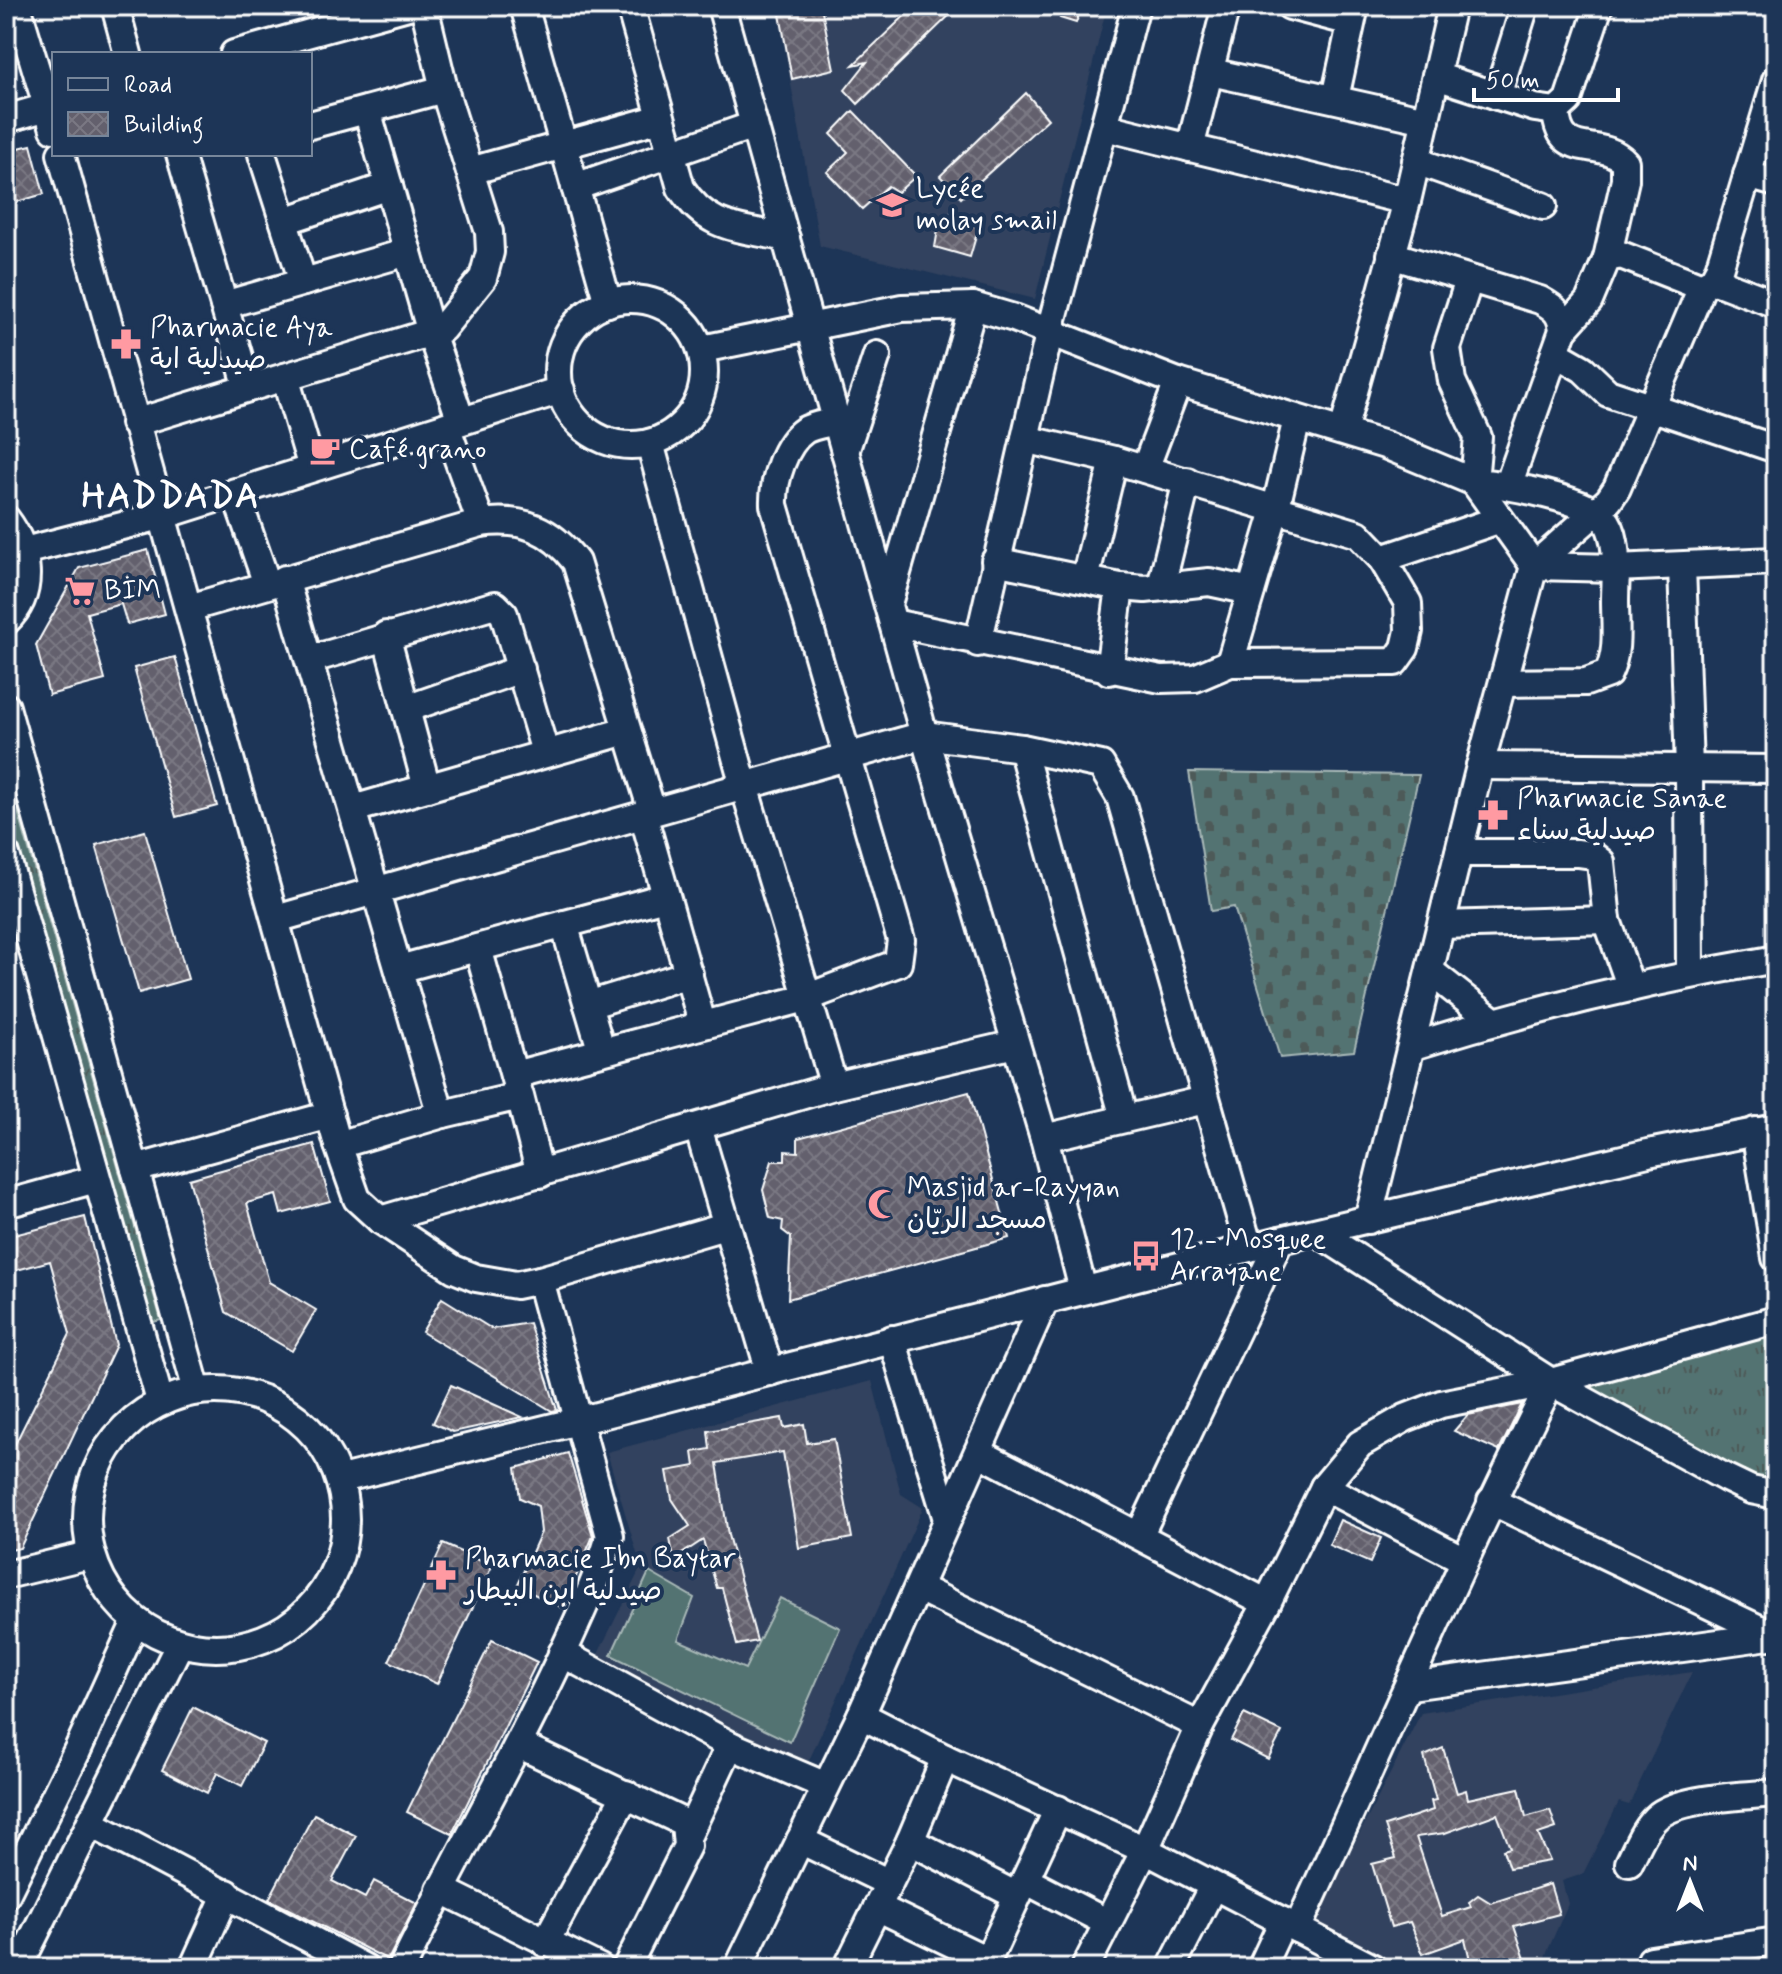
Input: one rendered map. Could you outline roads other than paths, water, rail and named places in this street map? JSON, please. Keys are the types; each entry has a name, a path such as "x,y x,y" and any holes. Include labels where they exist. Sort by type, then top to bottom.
{"street":[{"path":"6,119 52,114 17,6"},
{"path":"115,6 127,52"},
{"path":"241,52 408,6"},
{"path":"134,423 442,329 483,278 490,252 489,232 444,89 424,6"},
{"path":"524,6 608,303"},
{"path":"630,6 681,188 708,219 786,238"},
{"path":"721,6 924,735 1044,1138 1083,1290"},
{"path":"978,643 1049,334 1136,6"},
{"path":"1190,148 1226,6"},
{"path":"1290,6 1353,14 1335,98"},
{"path":"1343,431 1407,201 1452,6"},
{"path":"1497,96 1525,6"},
{"path":"1556,111 1568,100 1599,6"},
{"path":"1211,72 1426,120"},
{"path":"1436,76 1556,111"},
{"path":"1368,1220 1480,766 1534,566 1598,511 1617,488 1708,284 1724,255 1776,80"},
{"path":"312,124 444,89"},
{"path":"367,110 481,523"},
{"path":"1508,486 1559,342 1589,301 1607,258 1625,180 1625,162 1615,155 1565,140 1558,130 1556,111"},
{"path":"470,171 661,118"},
{"path":"575,187 754,125"},
{"path":"1105,127 1407,201"},
{"path":"62,156 338,1145 357,1199 380,1220 454,1269 476,1278 516,1285 725,1226"},
{"path":"189,156 224,305 248,388"},
{"path":"263,156 303,282"},
{"path":"1416,161 1543,206"},
{"path":"1747,175 1776,183"},
{"path":"284,221 389,186"},
{"path":"224,305 408,252"},
{"path":"1391,255 1555,307 1559,342 1608,393 1776,449"},
{"path":"1607,258 1621,255 1776,304"},
{"path":"1469,280 1447,348 1452,381 1478,437 1474,482 1498,520 1534,566"},
{"path":"622,299 648,300 668,308 688,324 702,349 705,368 703,393 691,416 679,429 650,443 631,446 605,442 579,425 564,404 557,376 560,350 572,327 597,306 622,299"},
{"path":"890,613 973,306"},
{"path":"702,349 812,324 913,307 973,306 1014,318 1178,382 1343,431 1474,482 1508,486 1598,511 1612,534 1615,568 1615,654 1608,674 1586,682 1503,683"},
{"path":"845,452 877,355"},
{"path":"285,377 312,468"},
{"path":"1145,469 1178,382"},
{"path":"24,551 161,516 561,390"},
{"path":"1230,663 1276,507 1297,419"},
{"path":"338,1145 443,1114 601,1049 806,998 889,969 898,963 901,940 779,528 773,486 796,438 808,428 836,421"},
{"path":"890,613 978,643 1109,671 1175,680 1195,678 1230,663 1395,662 1405,648 1409,631 1408,603 1382,559 1358,534 1114,460 1025,439"},
{"path":"650,443 744,786 834,1086"},
{"path":"1085,579 1114,460"},
{"path":"1161,586 1187,481"},
{"path":"235,492 309,660 443,1114"},
{"path":"6,519 24,551 27,573 23,595 6,621"},
{"path":"189,608 481,523 504,519 539,530 560,541 576,562 626,731 665,897 702,1023"},
{"path":"1382,559 1498,520"},
{"path":"995,561 1120,587 1209,582 1251,591"},
{"path":"1534,566 1615,568 1776,561"},
{"path":"1682,566 1689,768 1690,974"},
{"path":"1109,671 1120,587"},
{"path":"309,660 495,605 504,614 545,752"},
{"path":"386,635 427,788"},
{"path":"406,709 521,669"},
{"path":"6,707 197,1391"},
{"path":"353,809 626,731"},
{"path":"276,919 924,735 1022,748 1101,765 1115,783 1249,1248"},
{"path":"1022,748 1124,1118"},
{"path":"1480,766 1776,769"},
{"path":"1459,853 1592,855 1601,862 1607,920 1631,988"},
{"path":"6,855 160,1401"},
{"path":"399,969 665,897"},
{"path":"1442,925 1607,920"},
{"path":"564,924 601,1049"},
{"path":"478,948 540,1174"},
{"path":"1413,1046 1493,1021 1690,974 1776,959"},
{"path":"1430,971 1493,1021"},
{"path":"588,1005 689,974"},
{"path":"380,1220 834,1086 1015,1044"},
{"path":"1044,1138 1205,1100"},
{"path":"135,1169 330,1115"},
{"path":"698,1127 770,1372"},
{"path":"341,1479 1280,1240 1765,1129 1776,1258"},
{"path":"6,1204 96,1179"},
{"path":"1317,1232 1551,1382 1726,1478 1751,1490 1776,1495"},
{"path":"1140,1534 1280,1240"},
{"path":"402,1968 440,1889 520,1745 599,1572 610,1536 540,1280"},
{"path":"738,1968 861,1715 1045,1300"},
{"path":"1085,1968 1145,1850 1200,1726 1267,1603 1324,1487 1360,1444 1405,1418 1441,1404 1551,1382 1776,1320"},
{"path":"892,1339 947,1519"},
{"path":"1261,1968 1290,1925 1410,1686 1491,1501 1551,1382"},
{"path":"197,1391 241,1391 274,1402 303,1421 326,1448 341,1479 347,1520 340,1561 321,1597 291,1626 253,1643 212,1648 180,1643 136,1621 107,1590 89,1555 86,1516 92,1478 110,1444 136,1416 160,1401 197,1391"},
{"path":"978,1452 1267,1603"},
{"path":"1324,1487 1464,1560"},
{"path":"1491,1501 1774,1635"},
{"path":"6,1575 89,1555"},
{"path":"919,1588 1200,1726"},
{"path":"8,1887 77,1751 136,1621"},
{"path":"1410,1686 1774,1635"},
{"path":"18,1968 180,1643"},
{"path":"562,1653 730,1745 826,1786"},
{"path":"861,1715 945,1758 1145,1850 1373,1968"},
{"path":"520,1745 675,1817 685,1823 689,1833"},
{"path":"627,1967 687,1846 689,1833 730,1745"},
{"path":"847,1968 910,1841 945,1758"},
{"path":"1629,1863 1649,1826 1660,1814 1708,1801 1776,1793"},
{"path":"545,1943 626,1794"},
{"path":"877,1907 985,1964 1058,1809"},
{"path":"90,1823 365,1968"},
{"path":"800,1840 889,1883"},
{"path":"910,1841 1108,1923"},
{"path":"1171,1968 1213,1886"},
{"path":"440,1889 600,1968"},
{"path":"193,1968 227,1893"},
{"path":"1651,1960 1776,1941"}],"place":[{"name":"Lycée molay smail","path":"892,205"},
{"name":"Pharmacie Aya صيدلية اية","path":"126,344"},
{"name":"Café grano","path":"325,450"},
{"name":"BİM","path":"80,591"},
{"name":"Pharmacie Sanae صيدلية سناء","path":"1493,815"},
{"name":"Masjid ar-Rayyan مسجد الريّان","path":"883,1204"},
{"name":"12 - Mosquee Arrayane","path":"1146,1256"},
{"name":"Pharmacie Ibn Baytar صيدلية ابن البيطار","path":"441,1575"}],"district":[{"name":"HADDADA","path":"171,497"}]}
